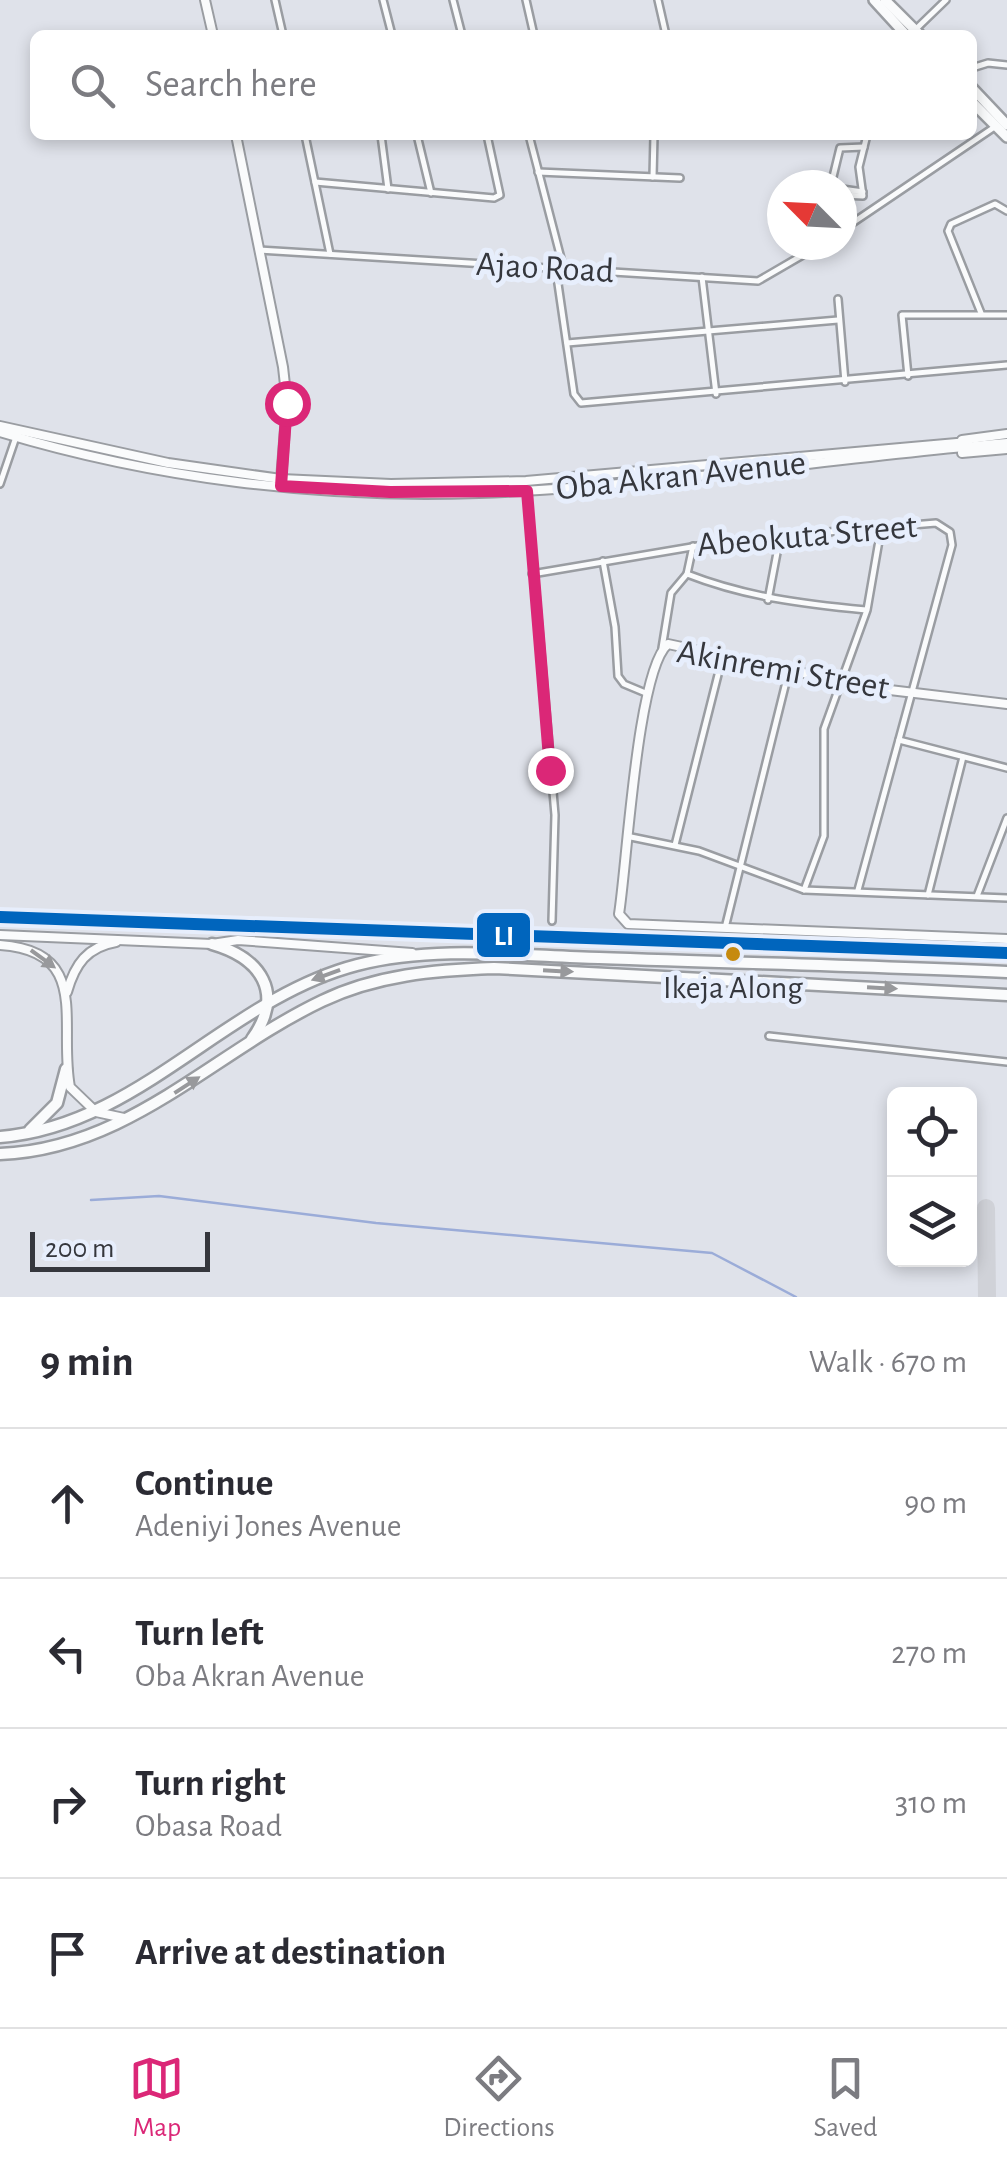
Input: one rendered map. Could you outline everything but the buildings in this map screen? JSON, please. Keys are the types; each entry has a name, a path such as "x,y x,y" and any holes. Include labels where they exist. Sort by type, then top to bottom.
{"highway":[{"path":"212,944 242,954 255,965 266,1003 262,1025 247,1046"},
{"path":"0,1137 21,1135 96,1112 266,1003 344,969 421,954 1007,972"},
{"path":"0,1154 62,1144 133,1119 247,1046 339,994 425,971 494,968 1007,995"},
{"path":"21,1135 52,1111 66,1069"}],"main road":[{"path":"206,0 212,30"},
{"path":"874,0 910,30"},
{"path":"885,0 911,30"},
{"path":"977,94 1007,137"},
{"path":"977,106 1001,125"},
{"path":"237,140 287,403 281,482"},
{"name":"Oba Akran Avenue","path":"0,429 281,482 500,483 939,448"},
{"name":"Oba Akran Avenue","path":"0,429 16,437 104,458 390,492 527,491 1007,441"},
{"path":"939,448 1007,441"},
{"path":"939,448 1007,441"},
{"name":"Akinremi Street","path":"725,928 628,924 619,914 648,694 662,648 674,644 842,682 1007,704"},
{"path":"725,928 1007,939"},
{"path":"0,934 212,944 238,940 421,954"},
{"path":"66,996 80,961 90,951 130,940"},
{"path":"0,945 41,953 60,974 66,996 66,1069 77,1098 96,1112 133,1119"}],"street":[{"path":"275,0 282,30"},
{"path":"383,0 391,30"},
{"path":"453,0 461,30"},
{"path":"526,0 533,30"},
{"path":"658,0 665,30"},
{"path":"917,30 946,0"},
{"path":"977,66 1007,65"},
{"path":"857,220 1001,125"},
{"path":"306,140 330,254"},
{"path":"382,140 388,189"},
{"path":"419,140 431,192"},
{"path":"315,182 500,194 489,140"},
{"path":"530,140 564,270"},
{"path":"652,178 654,140"},
{"path":"857,196 862,198 863,192 858,166 866,140"},
{"path":"834,170 840,148 864,148"},
{"path":"538,172 680,178"},
{"path":"981,314 948,232 950,224 1001,204 1007,211"},
{"name":"Ajao Road","path":"259,250 764,280 796,260"},
{"path":"556,270 574,394 581,403 716,394 1007,365"},
{"path":"702,276 716,394"},
{"path":"838,299 845,382"},
{"path":"908,376 902,315 1007,315"},
{"path":"567,343 838,320"},
{"path":"0,484 16,437"},
{"path":"527,491 555,815 552,922"},
{"name":"Abeokuta Street","path":"532,574 693,546 780,536 936,524 950,532 952,545 858,890"},
{"path":"804,890 824,836 823,736 867,610 881,530"},
{"path":"768,600 780,536"},
{"path":"662,648 670,593 687,574 693,546"},
{"path":"602,561 615,628 618,676 624,684 648,694"},
{"path":"687,574 768,600 867,610"},
{"path":"675,845 722,655"},
{"path":"725,928 789,670"},
{"path":"898,740 1007,768"},
{"path":"927,896 963,757"},
{"path":"977,896 1007,818"},
{"path":"631,837 675,845 804,890 1007,898"},
{"path":"769,1036 1007,1062"}],"waterway":[{"path":"91,1200 159,1196 376,1223 712,1253 796,1297"}],"taxiway":[{"path":"986,1208 987,1297"}],"railway":[{"path":"0,921 1007,958"}],"transit line":[{"name":"LI","path":"0,917 1007,953"}],"place":[{"name":"Ikeja Along","path":"733,954"}],"route":[{"path":"287,403 281,486 474,494 527,491 550,770"}]}
